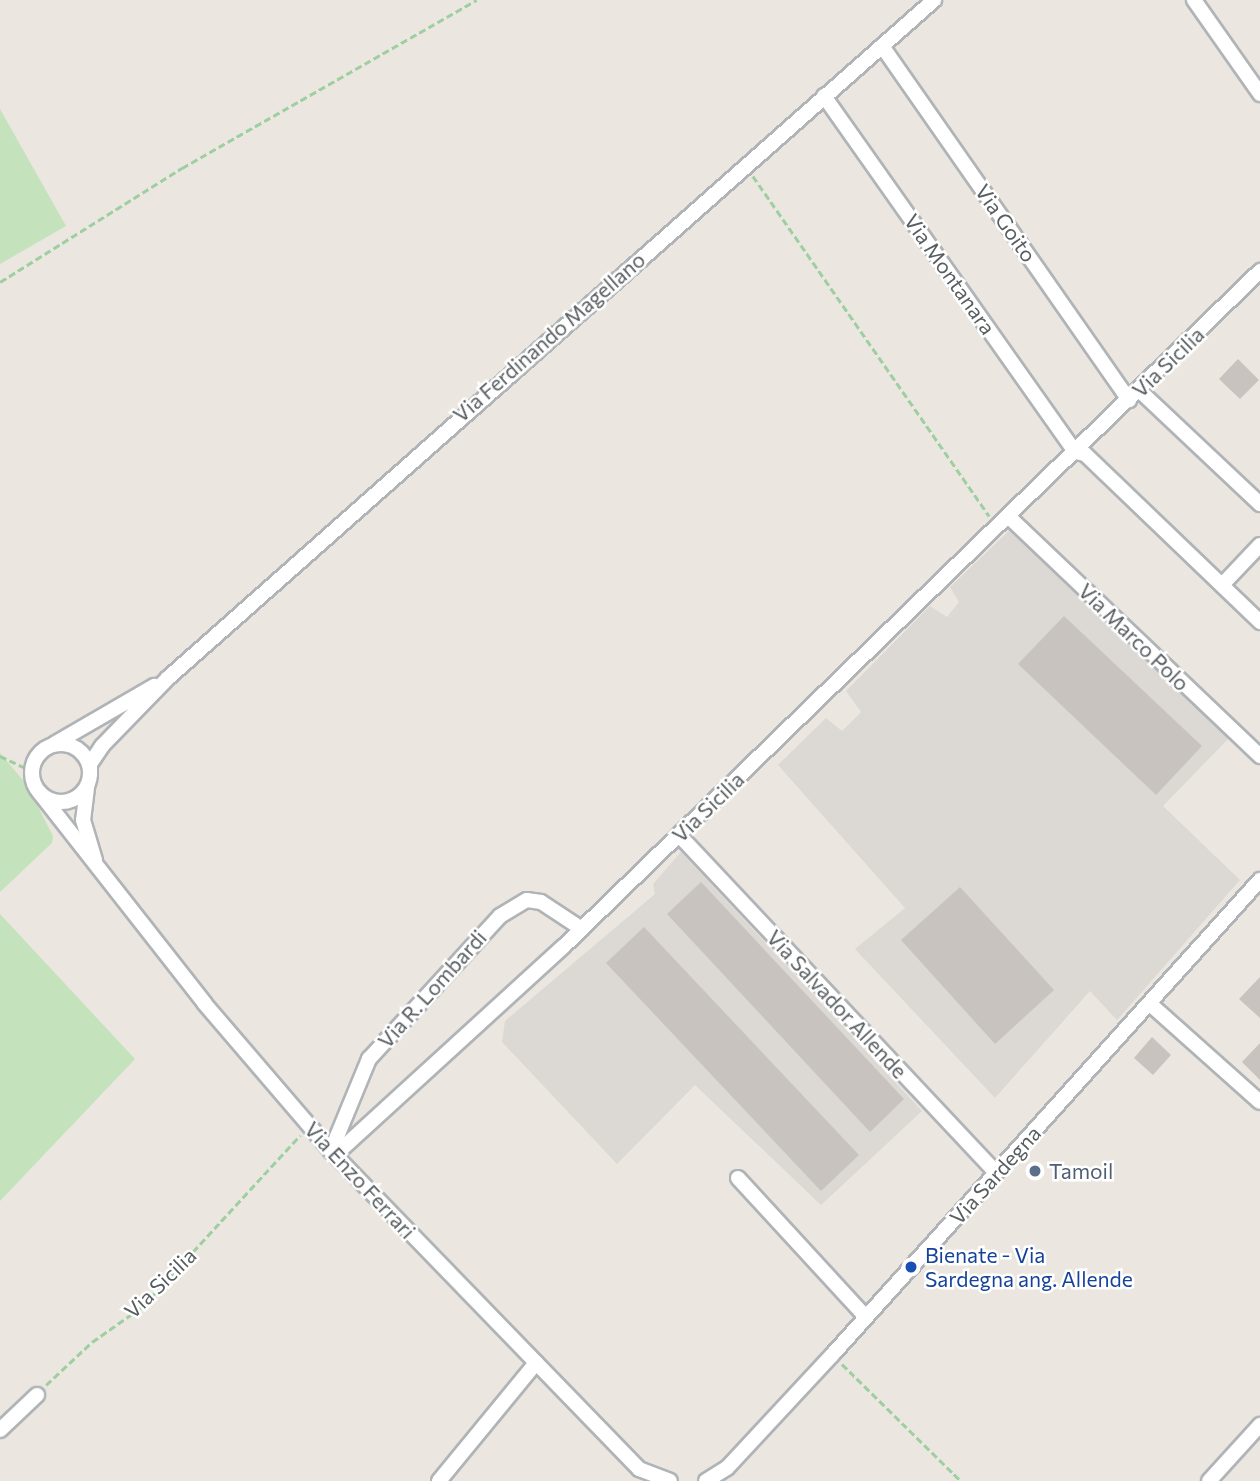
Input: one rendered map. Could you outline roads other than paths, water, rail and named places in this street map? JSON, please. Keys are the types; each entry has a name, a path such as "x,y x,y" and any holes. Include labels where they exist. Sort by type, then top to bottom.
{"street":[{"name":"Via Ferdinando Magellano","path":"89,780 90,764 102,746 168,678 934,0"},
{"path":"1194,0 1260,94"},
{"name":"Via Goito","path":"882,46 1129,400"},
{"name":"Via Montanara","path":"824,96 1075,452"},
{"name":"Via Sicilia","path":"333,1153 582,929 1259,273"},
{"path":"1140,391 1260,504"},
{"path":"1075,452 1085,454 1260,622"},
{"name":"Via Marco Polo","path":"1003,522 1260,756"},
{"path":"1222,585 1260,545"},
{"name":"Via Ferdinando Magellano","path":"53,744 168,678"},
{"path":"53,744 79,750 89,780 65,802 39,792 32,771 38,754 53,744"},
{"name":"Via Enzo Ferrari","path":"89,780 83,820 100,874"},
{"name":"Via Enzo Ferrari","path":"39,792 100,874 333,1153 641,1475 670,1481"},
{"name":"Via Salvador Allende","path":"679,835 996,1173"},
{"name":"Via Sardegna","path":"706,1481 724,1474 1260,880"},
{"name":"Via R. Lombardi","path":"333,1153 369,1059 500,916 527,900 541,902 582,929"},
{"path":"1150,1004 1260,1102"},
{"path":"738,1178 866,1317"},
{"path":"439,1481 536,1363"},
{"path":"0,1430 37,1395"},
{"path":"1209,1481 1260,1425"}],"place":[{"name":"Tamoil","path":"1035,1171"},
{"name":"Bienate - Via Sardegna ang. Allende","path":"911,1267"}]}
